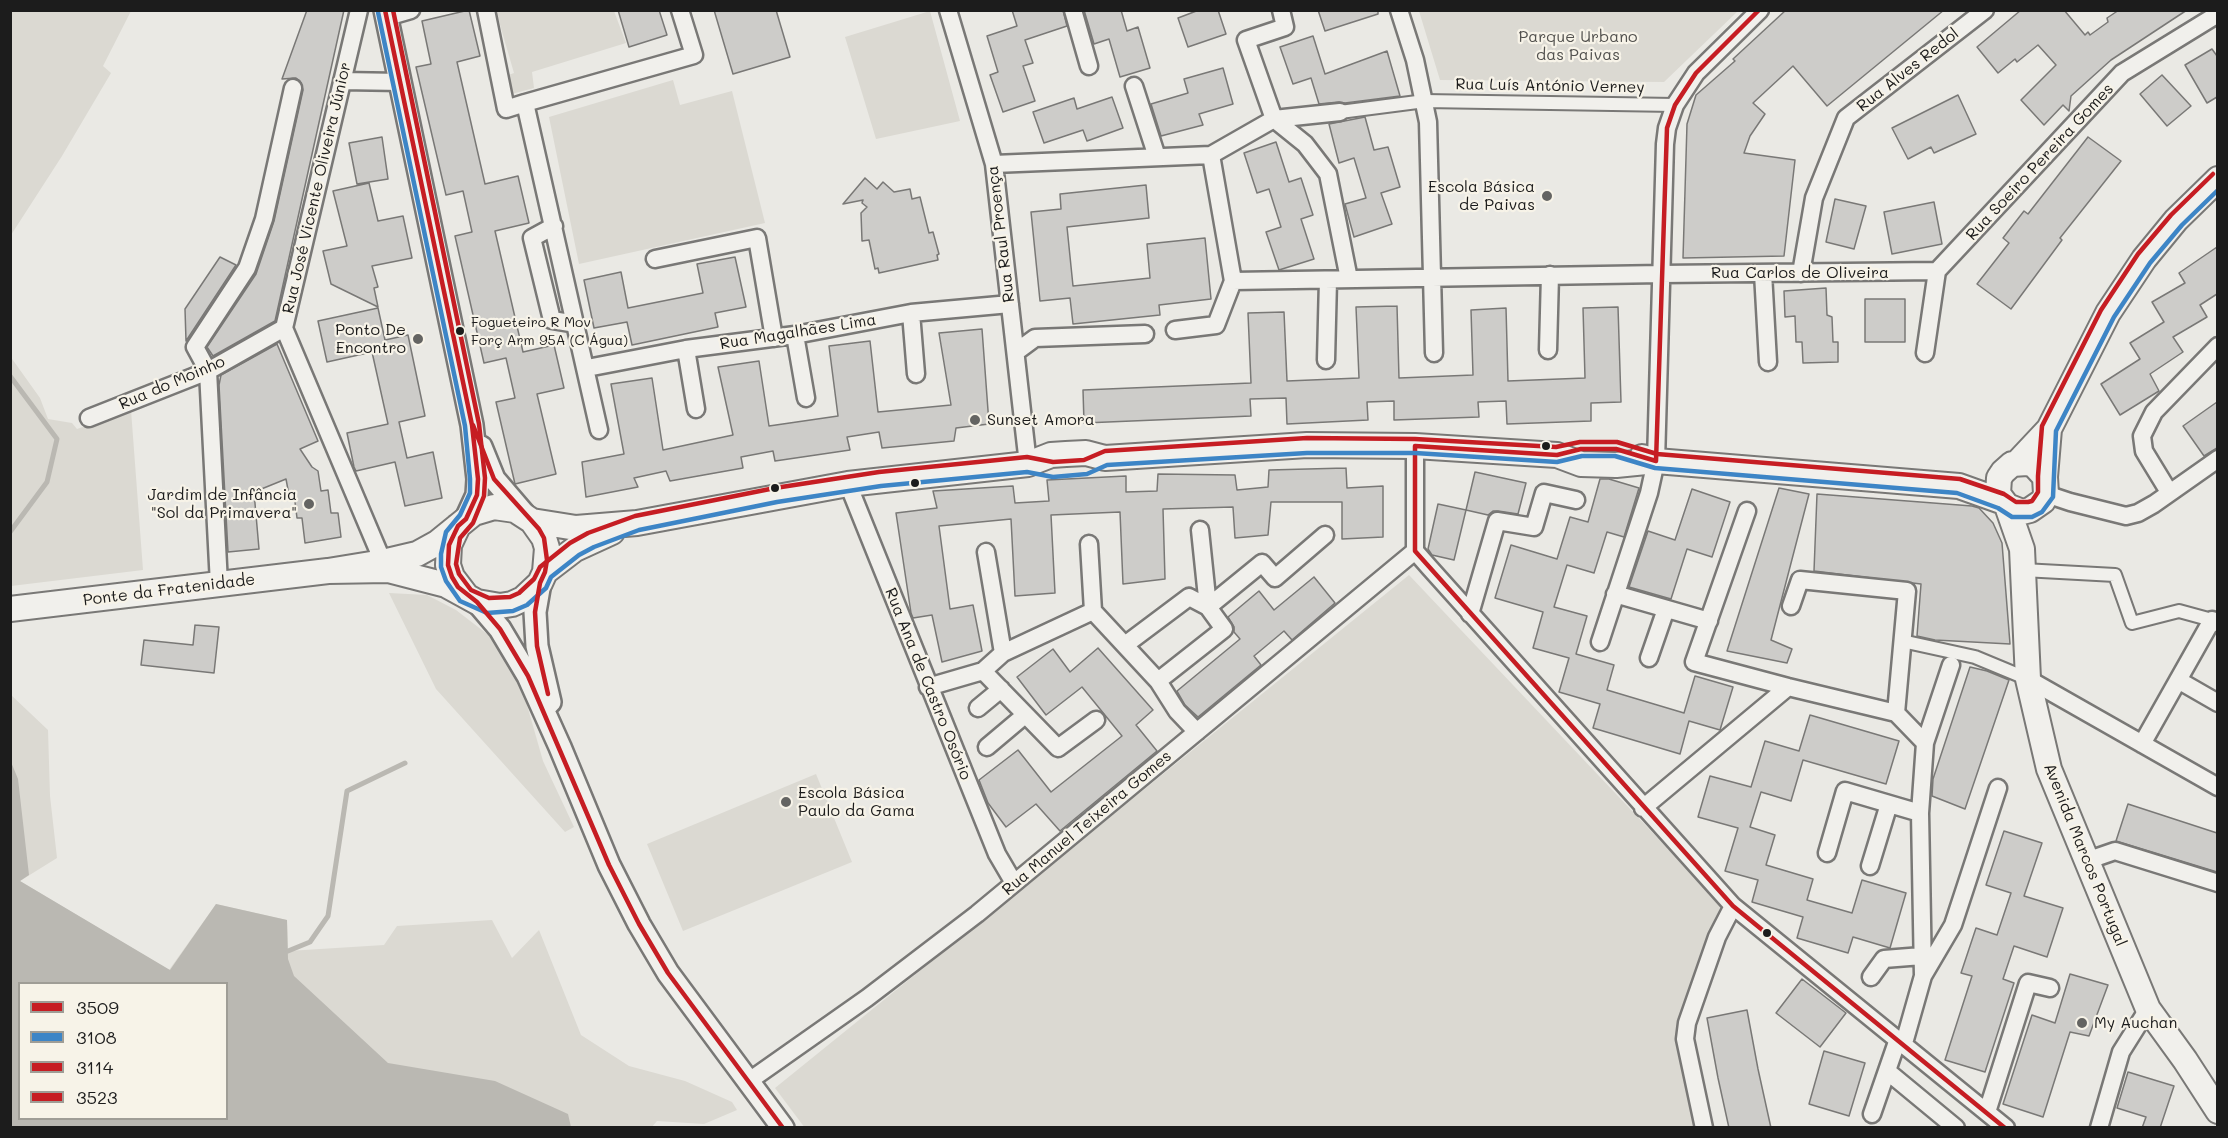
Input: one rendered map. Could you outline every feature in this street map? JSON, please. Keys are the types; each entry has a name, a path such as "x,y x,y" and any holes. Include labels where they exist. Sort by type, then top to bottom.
{"main road":[{"path":"2004,503 1997,486 2011,467 2049,429 2108,313 2144,259 2176,220 2217,179"},
{"path":"2023,560 2043,493 2049,429"},
{"path":"328,571 417,554 436,543 462,522 484,509 494,507 505,507 528,518 576,528 637,522 848,484 1028,464 1052,455 1086,453 1105,458 1307,445 1415,446 1557,455 1581,449 1616,449 1656,461 1959,486 2022,512 2043,493"},
{"path":"1959,486 2011,467 2034,465 2043,493"},
{"name":"Avenida Marcos Portugal","path":"2004,503 2023,560 2028,679 2049,769 2148,1009 2185,1060 2217,1111"},
{"path":"528,518 539,529 547,548 542,577"},
{"path":"462,522 449,545 448,565 452,577 471,599"},
{"path":"328,571 388,570 446,585 488,606 512,604 528,596 559,560 583,544 637,522"},
{"name":"Ponte da Fratenidade","path":"14,609 328,571"}],"street":[{"name":"Rua José Vicente Oliveira Júnior","path":"359,10 284,328 383,562"},
{"path":"411,10 386,14 472,425 478,479 477,495 462,522"},
{"path":"486,10 506,109 694,55 680,10"},
{"name":"Rua Raul Proença","path":"948,10 994,164 1028,464"},
{"path":"1073,10 1089,66"},
{"path":"1281,10 1285,27 1246,40 1274,118 1305,144 1328,174 1349,279"},
{"path":"1399,10 1425,101 1428,122 1434,353"},
{"path":"1600,642 1649,493 1656,461 1667,128 1675,105 1696,73 1760,10"},
{"name":"Rua Alves Redol","path":"1801,273 1814,198 1846,118 1985,10"},
{"name":"Rua Soeiro Pereira Gomes","path":"1937,271 2122,73 2217,14"},
{"path":"342,81 401,82"},
{"path":"1134,86 1157,157"},
{"path":"219,584 208,371 195,347 247,268 264,219 294,88"},
{"name":"Rua Luís António Verney","path":"1340,112 1425,101 1675,105"},
{"path":"525,103 587,368 599,430"},
{"path":"994,164 1211,155 1274,118 1340,112"},
{"path":"1175,330 1216,325 1233,281 1211,155"},
{"path":"554,226 532,238 552,320 576,324"},
{"path":"655,259 757,238 774,338"},
{"path":"1925,353 1937,271"},
{"name":"Rua Carlos de Oliveira","path":"1233,281 1937,271"},
{"path":"1763,273 1768,362"},
{"path":"1548,350 1550,276"},
{"path":"1326,360 1328,280"},
{"name":"Rua Magalhães Lima","path":"587,368 686,349 795,335 911,313 1010,304"},
{"path":"911,313 916,374"},
{"name":"Rua do Moinho","path":"89,418 208,371 284,328"},
{"path":"1016,352 1035,338 1145,334"},
{"path":"795,335 806,398"},
{"path":"2169,492 2144,451 2142,436 2154,412 2217,346"},
{"path":"686,349 696,409"},
{"path":"472,425 494,478 528,518"},
{"path":"1415,446 1415,551 1733,906 2006,1128"},
{"path":"2043,493 2111,514 2126,516 2138,513 2217,459"},
{"name":"Rua Ana de Castro Osório","path":"848,484 997,854 1014,883"},
{"path":"1470,614 1497,522 1534,527 1545,493 1576,500"},
{"path":"1747,511 1694,662 1896,713 1925,743"},
{"path":"1200,531 1208,607"},
{"path":"1208,607 1262,563 1275,578 1325,535"},
{"path":"1089,544 1093,611 1158,681 1177,711 1197,732"},
{"name":"Rua Manuel Teixeira Gomes","path":"749,1081 867,998 977,914 1415,551"},
{"path":"986,552 1003,653"},
{"path":"2023,560 2115,575 2132,623 2179,611 2215,622 2178,680 2142,744"},
{"path":"542,577 535,612 537,646 560,747"},
{"path":"1791,606 1800,580 1907,591 1896,713"},
{"path":"1615,594 1709,621"},
{"path":"1125,645 1189,597 1208,607 1224,629 1158,681"},
{"path":"471,599 500,629 528,676 609,865 639,924 668,973 783,1128"},
{"path":"1649,658 1666,609"},
{"path":"928,687 983,671 1003,653 1093,611"},
{"path":"1902,641 1975,657 2028,679 2217,787"},
{"path":"1923,976 1920,813 1925,743 1951,665"},
{"path":"983,671 1058,748 1096,720"},
{"path":"2178,680 2217,703"},
{"path":"1643,808 1788,687"},
{"path":"978,708 1001,689"},
{"path":"987,747 1026,714"},
{"path":"1872,1114 1887,1071 1901,1041 1923,976 1953,925 1998,788"},
{"path":"1827,853 1845,791 1920,813"},
{"path":"1870,866 1889,804"},
{"path":"2086,861 2115,851 2217,883"},
{"path":"1704,1128 1685,1039 1687,1023 1717,937 1733,906"},
{"path":"1871,977 1884,959 1922,956"},
{"path":"1987,1112 2028,983 2050,988"},
{"path":"2099,1128 2121,1052 2148,1009"},
{"path":"1887,1071 1956,1128"}],"green space":[{"path":"11,10 131,11 103,66 111,73 62,156 11,235"},
{"name":"Parque Urbano das Paivas","path":"1419,10 1738,11 1664,82 1440,80"},
{"path":"496,11 614,11 626,43 532,72 534,88 508,95 503,77 514,73"},
{"path":"930,11 960,121 876,139 845,37"},
{"path":"673,80 680,105 732,91 765,223 579,264 549,117"},
{"path":"10,356 40,398 48,419 72,423 77,429 131,410 143,570 11,586"},
{"path":"1409,575 1721,905 1680,1042 1695,1127 805,1128 775,1088"},
{"path":"389,593 427,595 456,610 491,637 521,684 543,761 574,827 565,832 436,689"},
{"path":"10,694 48,730 50,796 57,858 20,881 169,970 216,904 287,920 288,951 384,945 397,926 492,920 512,958 539,930 581,1035 629,1066 685,1081 732,1102 737,1110 704,1124 657,1121 651,1128 11,1127"},
{"path":"816,774 852,862 683,931 647,844"}],"shaded area":[{"path":"11,762 18,779 29,875 20,881 170,970 216,904 287,920 288,959 294,976 388,1063 495,1081 568,1114 571,1127 11,1127"}],"building":[{"path":"307,10 344,10 275,321 213,356 207,347 256,274 274,221 303,90 300,81 296,78 282,79"},
{"path":"469,10 480,56 457,62 485,184 518,176 529,223 495,231 523,352 554,345 564,388 537,394 556,474 515,484 496,402 515,398 506,358 484,363 455,236 472,232 463,191 446,195 416,67 431,64 422,21"},
{"path":"618,10 659,10 667,35 629,47"},
{"path":"714,10 776,10 790,57 733,74"},
{"path":"1012,10 1063,10 1067,26 1025,40 1033,63 1023,66 1035,101 1003,112 990,75 998,72 987,36 1017,26"},
{"path":"1084,10 1121,10 1127,31 1138,27 1150,68 1120,77 1109,39 1094,44"},
{"path":"1199,10 1218,10 1226,34 1188,47 1178,18"},
{"path":"1318,10 1378,10 1378,14 1325,31"},
{"path":"1786,10 1944,10 1827,106 1793,66 1753,103 1765,114 1750,136 1744,153 1795,160 1784,256 1683,258 1687,124 1696,95 1735,61 1733,59"},
{"path":"2021,10 2064,10 2085,35 2088,32 2090,35 2108,22 2107,18 2119,10 2187,10 2111,60 2071,96 2069,111 2063,105 2044,125 2021,100 2056,65 2038,45 2017,62 2015,59 1998,73 1977,47"},
{"path":"1313,36 1325,74 1387,51 1400,96 1319,104 1311,78 1293,84 1280,47"},
{"path":"2212,49 2217,56 2217,97 2207,103 2185,65"},
{"path":"1223,68 1233,104 1199,114 1203,125 1161,136 1151,104 1188,93 1184,79"},
{"path":"2162,75 2191,106 2167,126 2140,94"},
{"path":"1958,95 1976,134 1934,153 1931,147 1908,159 1892,128"},
{"path":"1112,97 1123,128 1087,141 1083,130 1044,143 1033,112 1074,98 1077,109"},
{"path":"1365,117 1374,150 1388,147 1400,187 1381,193 1392,224 1354,237 1345,204 1366,198 1354,158 1339,163 1329,124"},
{"path":"382,137 388,179 357,184 349,143"},
{"path":"2088,137 2121,161 2060,238 2062,240 2011,309 1977,284 2009,243 2003,238 2024,211 2028,214"},
{"path":"1276,142 1289,182 1301,178 1313,215 1301,219 1314,259 1279,270 1266,232 1281,227 1269,189 1257,193 1244,153"},
{"path":"865,178 877,189 883,182 894,192 910,189 912,199 920,197 929,233 933,232 939,254 937,255 938,260 879,273 878,268 875,269 869,240 862,241 861,213 867,207 862,203 863,200 843,204"},
{"path":"369,183 378,221 403,216 412,258 372,266 378,287 374,288 378,307 331,284 323,251 347,246 333,191"},
{"path":"1146,185 1149,218 1067,227 1073,286 1150,278 1147,244 1205,238 1211,299 1159,305 1160,315 1073,324 1070,298 1040,301 1031,212 1061,209 1060,194"},
{"path":"1835,199 1866,206 1854,249 1826,242"},
{"path":"1934,202 1942,244 1892,254 1884,212"},
{"path":"2217,247 2217,294 2200,305 2207,317 2173,337 2183,352 2150,374 2159,391 2120,415 2101,384 2140,359 2130,343 2164,322 2152,302 2185,283 2179,273"},
{"path":"220,257 236,265 186,341 185,309"},
{"path":"735,257 746,307 715,313 718,327 632,345 627,322 594,328 584,280 621,272 628,308 703,293 697,264"},
{"path":"1826,288 1827,315 1832,317 1833,342 1838,342 1838,362 1803,363 1802,342 1796,342 1795,316 1785,317 1784,291"},
{"path":"1865,299 1905,299 1905,342 1865,342"},
{"path":"1397,306 1399,378 1473,375 1471,310 1506,308 1508,381 1585,378 1583,308 1618,307 1621,402 1591,403 1591,421 1507,424 1506,401 1478,402 1479,417 1394,420 1394,401 1367,402 1368,420 1287,424 1286,398 1250,399 1251,416 1084,423 1083,390 1251,383 1248,313 1284,312 1287,381 1359,378 1356,307"},
{"path":"378,308 385,340 408,335 425,416 399,422 407,458 433,452 442,498 405,506 395,462 356,471 354,467 347,433 388,424 372,352 327,362 318,321"},
{"path":"982,329 989,424 956,428 954,441 882,448 879,432 847,437 850,450 775,461 773,451 741,457 743,468 670,481 666,471 634,478 638,487 586,497 582,462 624,454 611,384 652,378 663,450 733,435 718,367 759,361 769,426 838,416 829,346 870,341 878,412 951,405 939,333"},
{"path":"277,344 318,441 300,449 312,467 318,471 321,491 328,490 331,513 338,513 341,537 305,543 302,518 297,518 294,494 289,495 286,479 254,492 259,549 228,552 219,385 221,375"},
{"path":"2217,402 2217,448 2204,456 2183,426"},
{"path":"1346,468 1347,488 1383,486 1383,537 1342,539 1342,502 1271,502 1268,535 1235,538 1233,507 1163,509 1165,579 1123,584 1120,512 1051,515 1055,593 1015,596 1011,519 939,526 950,609 973,605 982,651 942,662 932,615 913,618 911,613 896,513 937,508 933,491 1013,486 1015,503 1049,501 1047,480 1126,476 1126,492 1157,491 1158,474 1235,475 1237,490 1268,487 1269,470"},
{"path":"1475,472 1526,483 1518,514 1493,511 1488,515 1466,510"},
{"path":"1600,479 1609,479 1639,488 1624,537 1607,532 1594,573 1567,565 1554,607 1587,616 1576,654 1614,665 1607,690 1684,713 1695,676 1733,687 1720,730 1689,721 1680,754 1593,728 1600,704 1559,692 1569,658 1533,648 1543,612 1495,598 1511,545 1557,559 1570,517 1588,522"},
{"path":"1779,488 1809,494 1771,640 1792,649 1787,663 1727,651"},
{"path":"1692,489 1730,502 1712,557 1687,549 1671,599 1629,587 1648,531 1675,540"},
{"path":"1817,494 1979,508 1993,523 2002,543 2010,644 1935,640 1917,636 1921,584 1814,571"},
{"path":"1438,504 1466,510 1454,560 1432,555 1428,549"},
{"path":"1314,577 1335,603 1292,640 1284,631 1254,656 1261,665 1198,717 1185,705 1177,691 1240,639 1234,632 1234,627 1228,617 1259,591 1274,610"},
{"path":"195,625 219,627 214,673 141,665 144,640 193,645"},
{"path":"1098,648 1153,710 1136,725 1157,751 1060,831 1036,804 1006,827 988,803 979,780 1018,750 1051,792 1122,736 1082,687 1046,715 1017,677 1053,649 1070,672"},
{"path":"1970,667 2009,680 1965,809 1932,796 1933,779"},
{"path":"1810,715 1899,741 1886,784 1803,760 1791,801 1761,792 1750,827 1775,835 1766,865 1813,879 1807,900 1852,913 1862,880 1906,893 1890,948 1853,937 1848,953 1797,938 1803,917 1752,902 1758,880 1725,871 1738,828 1698,817 1710,776 1751,787 1765,741 1799,751"},
{"path":"2128,804 2217,833 2217,872 2116,841"},
{"path":"2004,831 2042,843 2024,896 2063,908 2047,957 2014,946 2003,979 2014,983 1985,1072 1945,1060 1972,976 1961,973 1976,928 1997,935 2011,893 1986,885"},
{"path":"2070,974 2108,985 2089,1036 2070,1032 2043,1117 2003,1104 2032,1015 2055,1023"},
{"path":"1802,979 1846,1013 1820,1047 1776,1013"},
{"path":"1747,1010 1771,1128 1729,1128 1718,1078 1707,1018"},
{"path":"1824,1051 1865,1063 1849,1116 1809,1104"},
{"path":"2128,1072 2174,1086 2160,1128 2142,1128 2146,1117 2117,1108"}],"waterway":[{"path":"10,376 57,439 47,482 10,532"},
{"path":"288,951 310,942 328,916 347,791 405,763"}],"transit line":[{"name":"3523","path":"385,10 472,425 478,479 477,495 466,519 458,526 449,545 448,565 452,577 458,587 477,602 500,629 528,676 609,865 639,924 668,973 783,1128"},
{"name":"3114","path":"393,10 479,424 485,478 484,496 473,523 460,538 456,564 459,574 471,590 489,598 510,597 519,593 534,579 540,567 570,543 588,533 635,516 775,488 879,472 1027,457 1053,462 1084,460 1105,451 1307,438 1415,439 1556,447 1580,442 1617,442 1657,454 1960,479 2004,494 2016,502 2028,502 2032,501 2038,492 2042,426 2101,310 2138,254 2171,215 2213,174"},
{"name":"3509","path":"1656,461 1667,128 1675,105 1696,73 1759,10"},
{"name":"3108","path":"378,12 465,426 470,493 460,515 446,532 441,554 441,567 446,581 460,601 487,613 513,611 527,605 546,588 551,577 579,555 639,530 777,502 881,486 1027,472 1053,477 1087,474 1107,465 1307,453 1415,453 1557,462 1582,456 1615,456 1655,468 1957,493 1998,508 2012,517 2032,517 2042,512 2053,497 2056,431 2114,317 2150,263 2182,225 2218,190"},
{"name":"3523","path":"473,425 494,479 539,529 544,538 547,560 535,612 537,646 548,694"},
{"name":"3509","path":"1415,446 1415,551 1733,906 2005,1128"},
{"name":"3509","path":"1415,446 1557,455 1581,449 1616,449 1656,461"}],"place":[{"name":"Escola Básica de Paivas","path":"1547,196"},
{"name":"Fogueteiro R Mov Forç Arm 95A (C Água)","path":"460,331"},
{"name":"Ponto De Encontro","path":"418,339"},
{"name":"Sunset Amora","path":"975,420"},
{"name":"Jardim de Infância \"Sol da Primavera\"","path":"309,504"},
{"name":"Escola Básica Paulo da Gama","path":"786,802"},
{"name":"My Auchan","path":"2082,1023"}]}
